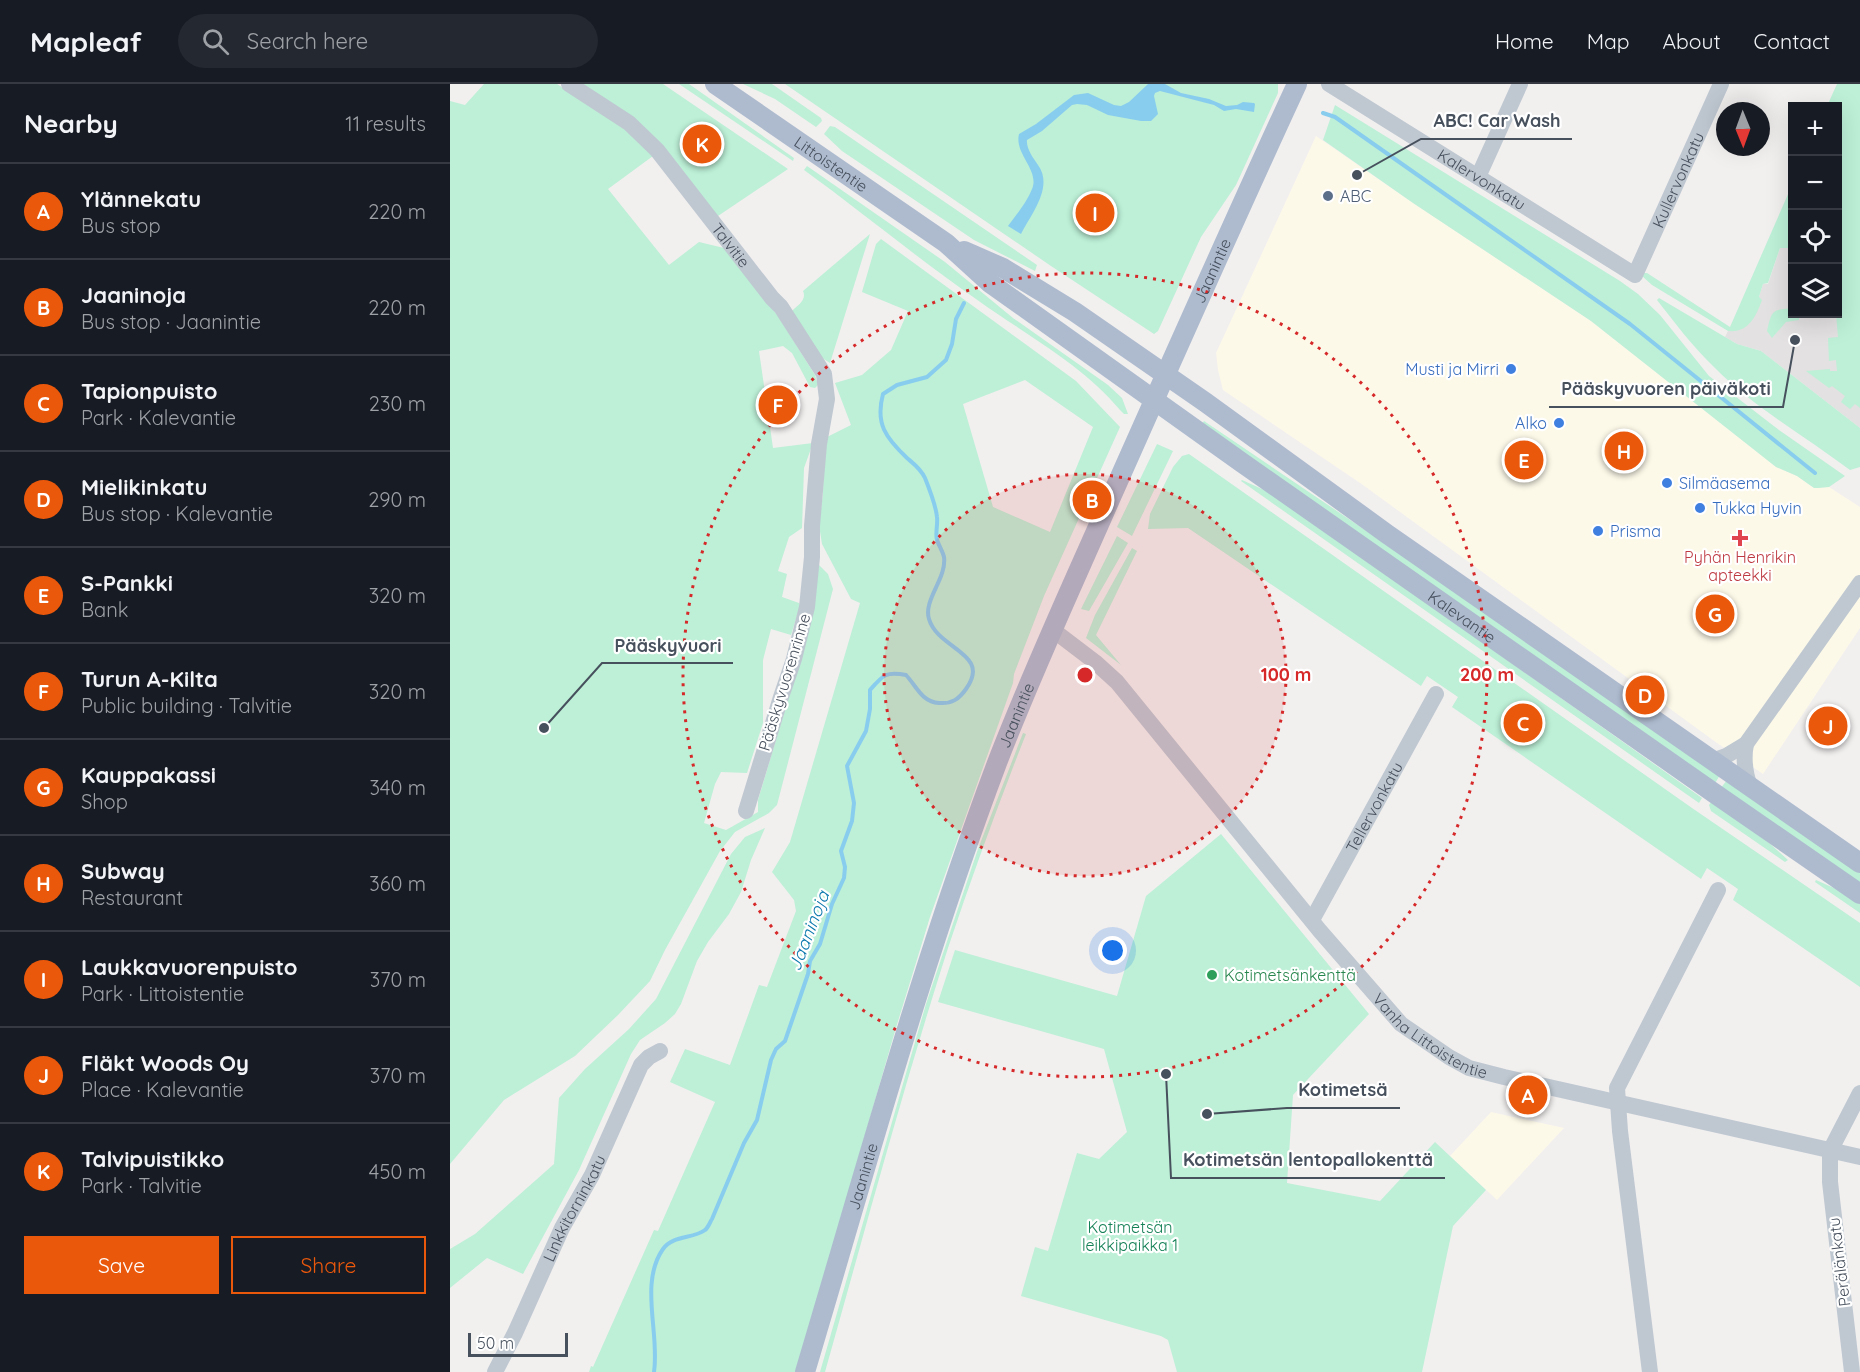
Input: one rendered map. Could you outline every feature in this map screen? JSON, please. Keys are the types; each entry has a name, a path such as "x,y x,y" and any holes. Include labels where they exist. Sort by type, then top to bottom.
{"main road":[{"name":"Littoistentie","path":"716,84 946,243 990,283 1155,400"},
{"name":"Jaanintie","path":"806,1372 941,920 998,762 1053,630 1165,375 1297,84"},
{"name":"Littoistentie","path":"946,243 1003,268 1075,312 1165,375"},
{"name":"Kalevantie","path":"1165,375 1387,534 1860,863"},
{"name":"Kalevantie","path":"1155,400 1694,780 1860,894"}],"street":[{"name":"Talvitie","path":"569,84 629,123 657,150 781,307 824,374 827,399 819,444"},
{"name":"Kalervonkatu","path":"1329,84 1635,275"},
{"path":"1478,177 1520,84"},
{"name":"Kullervonkatu","path":"1635,275 1721,84"},
{"name":"Pääskyvuorenrinne","path":"746,811 794,659 807,607 819,444"},
{"path":"1750,788 1745,768 1746,744 1860,583"},
{"name":"Vanha Littoistentie","path":"1053,630 1117,682 1312,920 1401,1024 1449,1057 1469,1068 1860,1157"},
{"name":"Tellervonkatu","path":"1312,920 1436,694"},
{"path":"1712,761 1746,744"},
{"path":"1650,1372 1620,1131 1617,1088 1718,890"},
{"name":"Linkkitorninkatu","path":"495,1372 562,1228 592,1175 640,1065 649,1057 660,1052"},
{"path":"1830,1151 1860,1093"},
{"name":"Perälänkatu","path":"1830,1151 1830,1182 1852,1372"}],"shaded area":[{"path":"1316,136 1591,321 1776,467 1797,476 1814,488 1829,487 1860,507 1860,628 1763,774 1717,743 1363,485 1223,390 1216,353"},
{"path":"1780,248 1788,248 1788,318 1842,318 1842,313 1860,309 1860,428 1761,351 1737,344 1725,337 1759,297 1763,284 1768,284"},
{"path":"1491,1112 1564,1128 1497,1200 1450,1156"}],"green space":[{"path":"484,84 557,84 627,130 653,156 608,189 669,265 699,242 724,248 778,316 815,375 818,385 815,388 810,387 792,353 783,346 759,351 773,448 813,443 804,468 802,528 789,537 778,571 787,574 782,597 799,603 800,606 791,635 771,629 763,660 763,723 747,773 721,772 715,784 704,823 726,830 758,812 758,800 799,663 819,565 828,574 833,589 777,805 769,813 735,832 720,851 650,981 575,1056 504,1100 450,1164 450,101 465,105"},
{"path":"581,84 663,84 788,169 715,218"},
{"path":"679,84 689,84 794,158 793,161"},
{"path":"743,84 772,84 821,118 822,121 816,127 775,99"},
{"path":"785,84 1278,84 1278,93 1236,185 1201,237 1158,331 1154,334"},
{"path":"1837,84 1860,84 1860,408 1855,404 1850,409 1841,402 1845,396 1832,386 1829,388 1806,371 1830,369 1830,371 1837,371 1836,360 1829,361 1828,338 1838,337 1836,318 1842,318 1842,102 1829,102"},
{"path":"1335,105 1638,294 1660,315 1709,376 1779,430 1845,476 1829,487 1814,488 1797,476 1776,467 1591,321 1413,203 1323,140"},
{"path":"830,126 835,127 1037,265 1035,271 974,240 842,151 824,134"},
{"path":"807,166 945,262 1013,318 1108,385 1122,398 1128,414 1124,414 1071,364 954,283 804,170"},
{"path":"1788,194 1788,248 1780,248 1768,283 1763,284 1759,297 1762,300 1760,306 1751,322 1741,329 1728,331 1652,285 1642,276 1642,273 1647,273 1730,327"},
{"path":"870,234 830,363 819,356 792,311 803,300 803,291"},
{"path":"881,239 1076,381 1120,427 1044,596 1014,674 1013,683 930,917 797,1372 589,1372 654,1230 658,1231 715,1102 670,1082 685,1049 730,1065 759,985 767,987 796,911 794,900 772,872 790,842 860,603 851,599 822,544 819,525 823,493 824,442 827,437 851,425 835,383 862,375 891,350 908,311 862,292 876,244","holes":["1025,380 1093,427 1050,532 993,507 963,404"]},
{"path":"1659,298 1737,344 1761,351 1860,428 1860,467 1850,470 1745,395 1684,335 1657,300"},
{"path":"1788,308 1788,318 1799,318 1799,320 1786,322 1772,338 1767,331 1770,319 1774,312"},
{"path":"1204,421 1720,775 1714,785 1202,424"},
{"path":"1157,444 1173,451 1132,536 1117,527"},
{"path":"1189,454 1692,808 1860,923 1860,987 1733,900 1738,889 1707,868 1701,879 1452,707 1458,697 1427,676 1421,686 1188,528 1148,529 1150,514 1173,467 1182,456"},
{"path":"1241,481 1273,494 1702,798 1699,803"},
{"path":"1117,536 1128,543 1089,611 1081,609"},
{"path":"1132,548 1137,551 1096,635 1121,665 1086,638 1095,615"},
{"path":"1023,733 1026,734 986,841 931,1001 825,1372 820,1372 926,1004 978,849"},
{"path":"1727,780 1860,872 1860,886 1720,789"},
{"path":"1712,801 1768,842 1788,860 1785,862 1711,811 1709,805"},
{"path":"765,828 751,860 741,892 697,961 681,1004 675,1014 665,1023 640,1040 631,1054 579,1170 523,1274 487,1258 450,1288 450,1249 475,1234 554,1164 559,1098 656,999 731,854 745,837"},
{"name":"Kotimetsän leikkipaikka 1","path":"1221,834 1369,1014 1293,1095 1287,1183 1380,1201 1435,1142 1486,1190 1453,1226 1422,1372 1177,1372 1168,1340 1161,1336 1021,1296 1035,1247 1048,1251 1077,1153 1099,1159 1127,1132 1104,1049 938,1002 955,950 1117,996 1146,896"},
{"path":"1816,880 1843,892 1860,904 1860,913 1815,882"}],"water":[{"path":"1148,84 1165,84 1181,93 1209,99 1226,106 1243,102 1254,103 1254,112 1236,109 1224,111 1214,105 1160,91 1154,96 1158,114 1151,121 1108,115 1087,105 1072,105 1042,131 1027,140 1029,150 1042,173 1044,182 1039,200 1021,234 1008,226 1027,199 1034,182 1020,148 1019,134 1074,95 1088,93 1121,106 1129,102"}],"waterway":[{"path":"1323,113 1335,117 1630,324 1815,473"},
{"name":"Jaaninoja","path":"654,1372 651,1293 656,1262 663,1249 672,1241 700,1233 706,1229 712,1219 744,1143 757,1120 771,1060 776,1049 785,1041 808,974 810,961 820,944 832,904 844,878 845,867 841,851 852,821 854,803 847,766 866,731 870,709 870,690 885,675 906,675 928,700 948,703 961,696 972,677 972,667 968,659 942,638 929,619 929,604 944,565 936,537 937,520 930,492 917,467 888,437 880,414 883,394 897,385 927,377 946,360 952,344 956,319 964,303"}],"place":[{"name":"Talvipuistikko","path":"702,144"},
{"name":"ABC! Car Wash","path":"1357,175"},
{"name":"ABC","path":"1328,196"},
{"name":"Laukkavuorenpuisto","path":"1095,213"},
{"name":"Pääskyvuoren päiväkoti","path":"1795,340"},
{"name":"Musti ja Mirri","path":"1511,369"},
{"name":"Turun A-Kilta","path":"778,405"},
{"name":"Alko","path":"1559,423"},
{"name":"Subway","path":"1624,451"},
{"name":"S-Pankki","path":"1524,460"},
{"name":"Silmäasema","path":"1667,483"},
{"name":"Jaaninoja","path":"1092,500"},
{"name":"Tukka Hyvin","path":"1700,508"},
{"name":"Prisma","path":"1598,531"},
{"name":"Pyhän Henrikin apteekki","path":"1740,538"},
{"name":"Kauppakassi","path":"1715,614"},
{"name":"Mielikinkatu","path":"1645,695"},
{"name":"Tapionpuisto","path":"1523,723"},
{"name":"Fläkt Woods Oy","path":"1828,726"},
{"name":"Pääskyvuori","path":"544,728"},
{"name":"Kotimetsänkenttä","path":"1212,975"},
{"name":"Kotimetsän lentopallokenttä","path":"1166,1074"},
{"name":"Ylännekatu","path":"1528,1095"},
{"name":"Kotimetsä","path":"1207,1114"}]}
